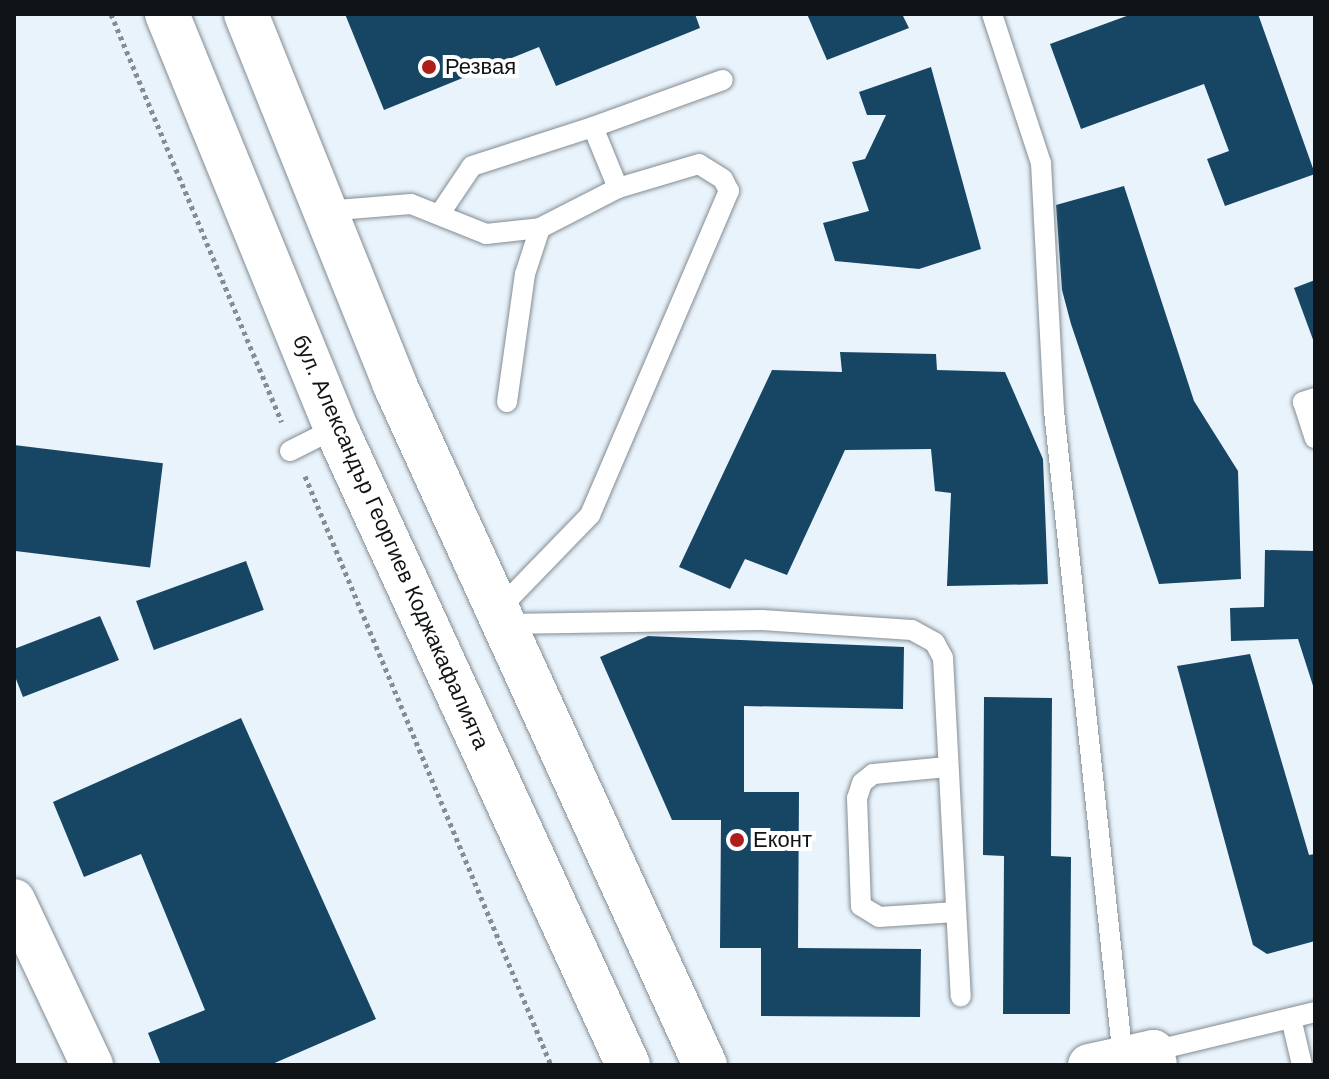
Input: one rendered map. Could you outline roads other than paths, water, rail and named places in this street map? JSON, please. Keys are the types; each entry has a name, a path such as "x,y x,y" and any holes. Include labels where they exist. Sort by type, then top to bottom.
{"main road":[{"name":"бул. Александър Георгиев Коджакафалията","path":"167,14 336,428 628,1065"},
{"path":"246,14 394,383 705,1065"}],"street":[{"path":"14,900 92,1065"}],"lane":[{"path":"992,14 1041,163 1054,411 1130,1060 1315,1012"},
{"path":"441,212 472,166 723,80"},
{"path":"593,127 618,188"},
{"path":"325,211 378,203 441,212 486,234 540,228 618,188 699,164 723,179 729,191 590,515 501,617"},
{"path":"507,402 525,274 540,228"},
{"path":"1315,398 1303,402 1315,438"},
{"path":"292,450 336,428"},
{"path":"501,617 762,620 912,630 935,643 943,658 961,997"},
{"path":"947,767 873,774 862,783 857,798 861,906 879,917 956,912"},
{"path":"1291,1018 1302,1065"}],"place":[{"name":"Резвая","path":"429,67"},
{"name":"Еконт","path":"737,840"}]}
